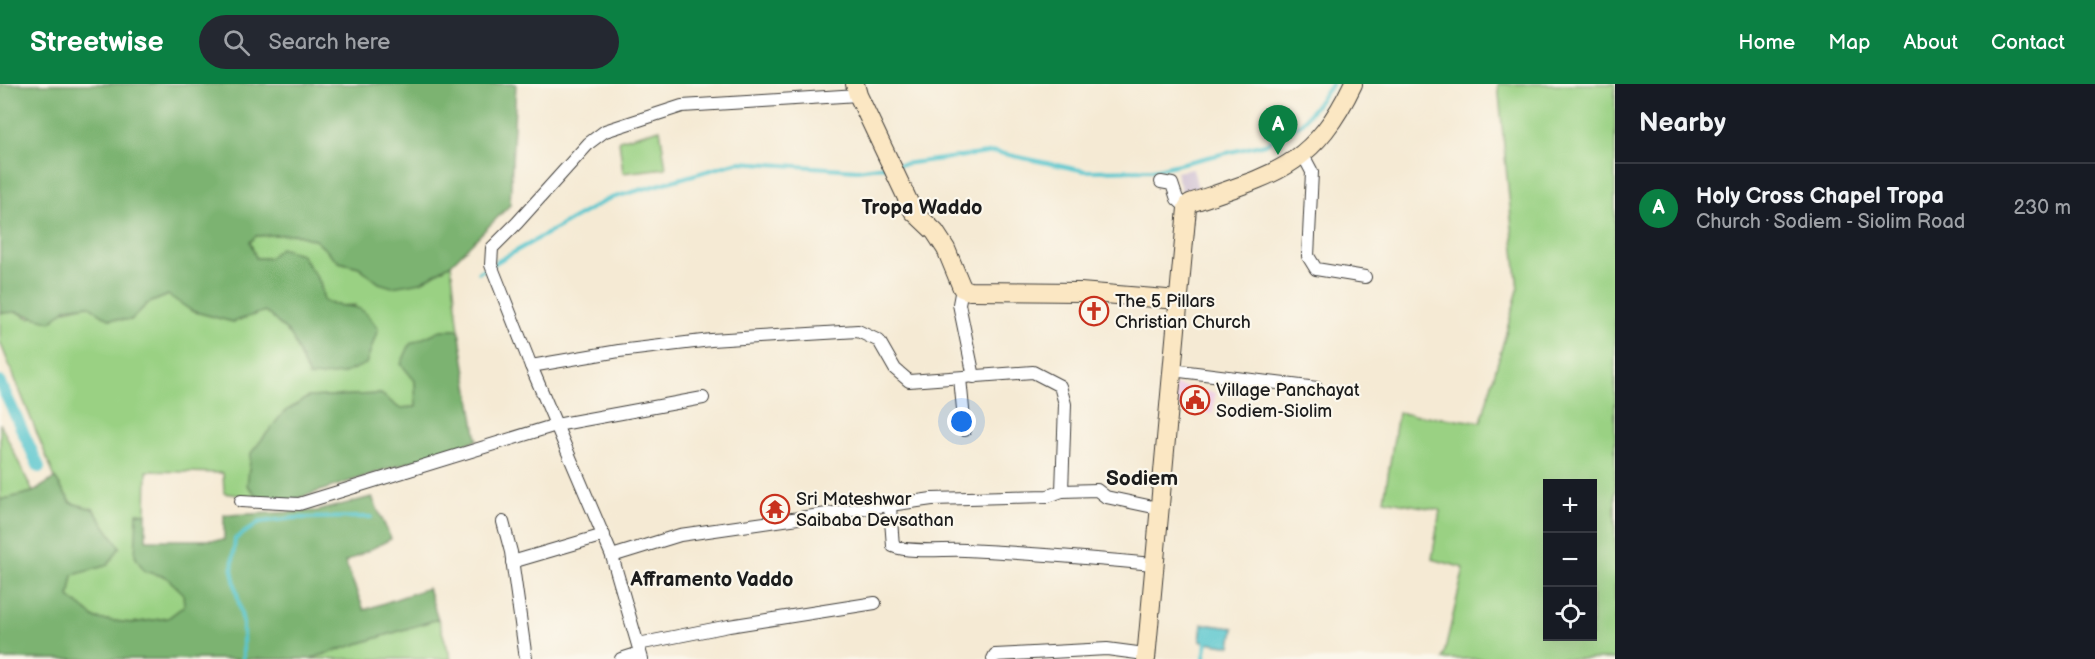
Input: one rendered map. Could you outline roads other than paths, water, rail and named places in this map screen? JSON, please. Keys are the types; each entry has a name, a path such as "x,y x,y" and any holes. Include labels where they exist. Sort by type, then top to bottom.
{"main road":[{"path":"1145,657 1187,208 1190,203 1281,170 1303,155 1324,135 1340,112 1353,84"},
{"path":"856,90 913,211 935,232 946,249 962,288 970,291 1080,292 1179,300"}],"street":[{"path":"640,652 604,535 531,366 491,265 492,248 518,223 589,143 605,131 682,106 856,90"},
{"path":"1303,155 1312,172 1308,256 1316,270 1365,277"},
{"path":"1161,182 1172,184 1177,199 1187,208"},
{"path":"962,288 958,304 974,377"},
{"path":"531,366 620,351 711,340 858,331 879,341 895,369 909,381 1033,372 1060,386 1065,404 1062,490"},
{"path":"1172,370 1317,388"},
{"path":"960,378 965,430"},
{"path":"241,501 299,504 556,425 703,398"},
{"path":"612,556 680,535 890,507 932,499 971,496 1048,496 1062,490 1097,490 1106,497 1158,508"},
{"path":"890,507 893,546 903,550 929,548 1057,554 1153,564"},
{"path":"503,522 512,562 526,659"},
{"path":"512,562 604,535"},
{"path":"621,659 729,626 875,603"},
{"path":"993,659 995,655 1107,649 1145,657"}],"water":[{"path":"1202,624 1234,628 1231,646 1200,641"}],"waterway":[{"path":"896,165 995,152 1085,171 1153,170 1265,144 1301,124 1332,84"},
{"path":"479,272 608,199 739,162 857,170 886,166"},
{"path":"0,382 39,467"},
{"path":"243,659 243,623 232,570 235,539 260,522 295,518 371,517"},
{"path":"1204,659 1207,640"}],"place":[{"name":"Holy Cross Chapel Tropa","path":"1278,155"},
{"name":"The 5 Pillars Christian Church","path":"1094,311"},
{"name":"Village Panchayat Sodiem-Siolim","path":"1195,400"},
{"name":"Sri Mateshwar Saibaba Devsathan","path":"775,509"}],"district":[{"name":"Tropa Waddo","path":"922,207"},
{"name":"Sodiem","path":"1142,478"},
{"name":"Afframento Vaddo","path":"712,579"}]}
